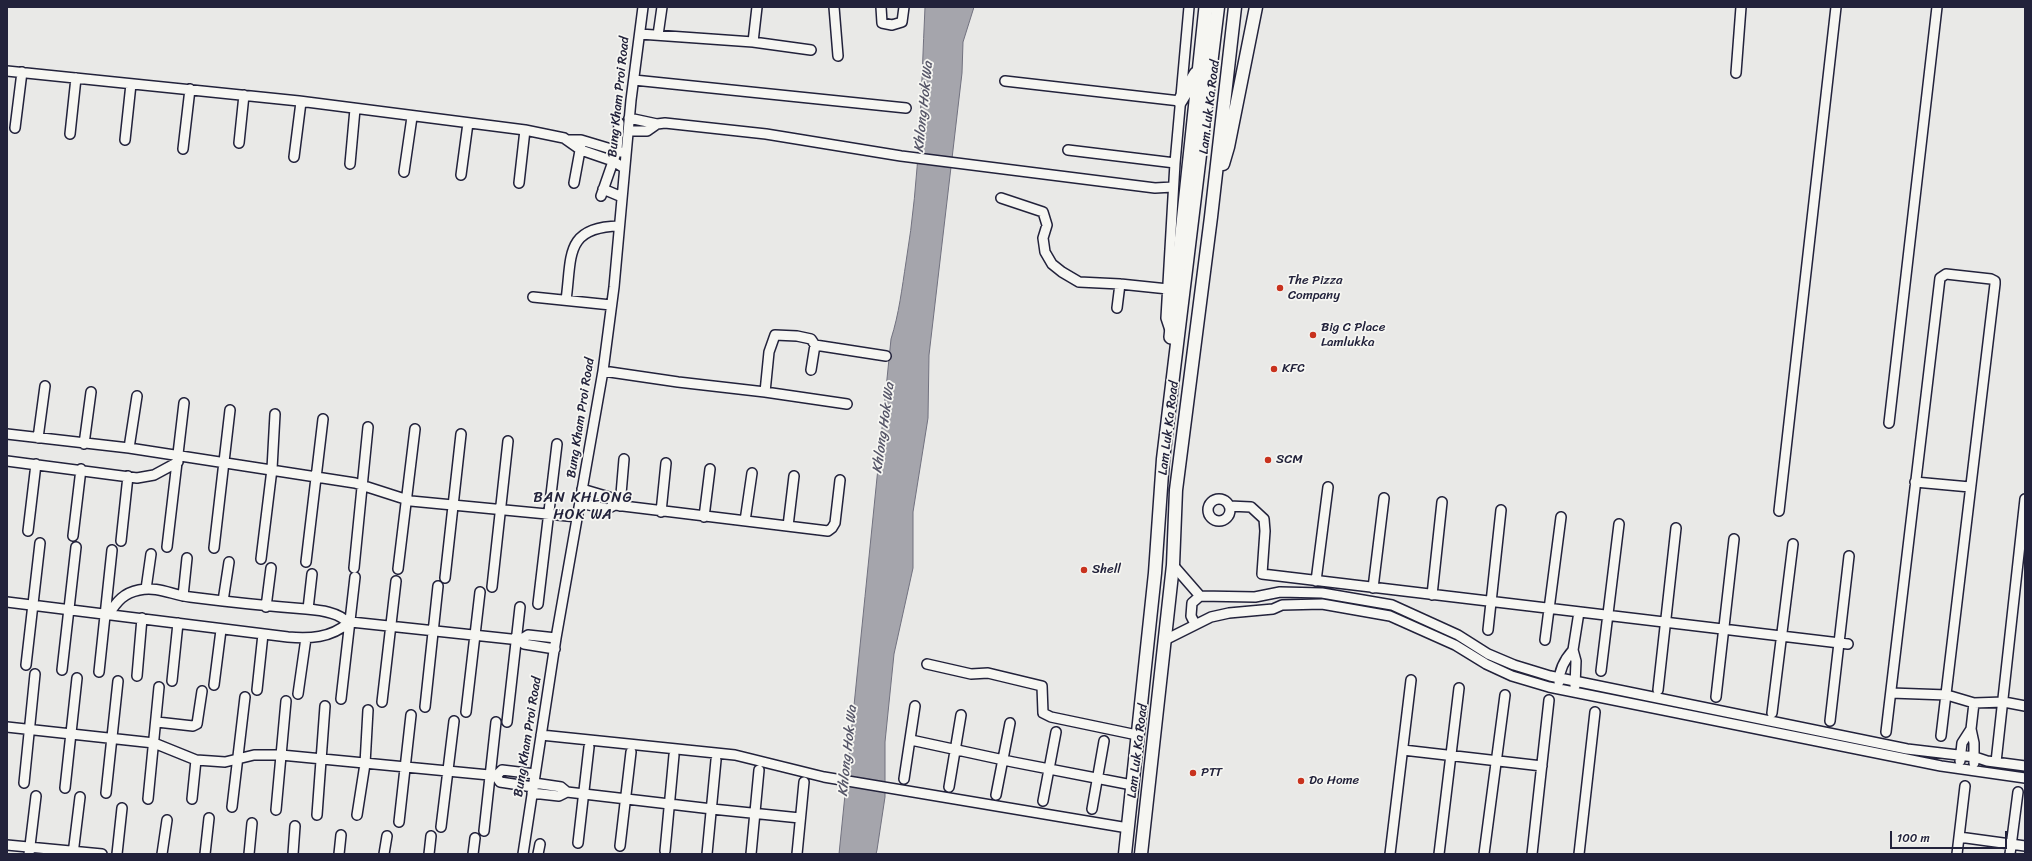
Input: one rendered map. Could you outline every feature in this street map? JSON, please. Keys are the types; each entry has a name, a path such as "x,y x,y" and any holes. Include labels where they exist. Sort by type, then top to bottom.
{"highway":[{"path":"1172,337 1198,71 1206,7"},
{"path":"1180,101 1198,71"}],"main road":[{"name":"Lam Luk Ka Road","path":"1125,854 1155,573 1160,488 1174,358 1218,7"},
{"name":"Lam Luk Ka Road","path":"1140,854 1173,565 1176,490 1214,189 1235,7"},
{"path":"1228,147 1249,7"},
{"path":"1214,189 1228,147 1256,7"},
{"path":"1172,337 1174,358"}],"street":[{"name":"Bung Kham Proi Road","path":"523,854 556,638 603,371 642,7"},
{"path":"658,35 662,7"},
{"path":"753,42 756,7"},
{"path":"834,7 838,56"},
{"path":"881,7 882,23 892,25 902,22 904,7"},
{"path":"1172,337 1166,318 1173,188 1189,7"},
{"path":"1736,73 1741,7"},
{"path":"1779,511 1836,7"},
{"path":"1889,423 1937,7"},
{"path":"640,34 753,42 811,50"},
{"path":"7,71 301,102 412,117 468,122 526,130 568,140 581,140 626,154"},
{"path":"15,128 22,72"},
{"path":"70,134 76,78"},
{"path":"634,80 906,108"},
{"path":"1005,81 1180,101"},
{"path":"125,140 131,84"},
{"path":"183,149 190,90"},
{"path":"239,143 244,96"},
{"path":"294,157 301,102"},
{"path":"350,164 356,109"},
{"path":"404,172 412,117"},
{"path":"629,118 657,124 665,123 766,134 968,165 1155,188 1173,188"},
{"path":"461,175 468,122"},
{"path":"619,123 617,150 602,192 622,197"},
{"path":"628,130 647,131 657,124"},
{"path":"519,183 526,130"},
{"path":"568,140 581,150 613,161 624,168"},
{"path":"574,183 581,150 581,140"},
{"path":"1068,150 1175,163"},
{"path":"1001,198 1043,212 1047,225 1043,238 1045,252 1052,264 1079,282 1120,284 1168,289"},
{"path":"566,300 573,248 580,236 591,229 603,226 619,226"},
{"path":"1886,732 1940,278 1946,274 1991,279 1995,281 1942,736"},
{"path":"1117,308 1120,284"},
{"path":"533,297 611,305"},
{"path":"765,392 769,352 775,335 798,336 811,339 815,345 811,370"},
{"path":"815,345 886,356"},
{"path":"603,371 847,404"},
{"path":"38,438 45,386"},
{"path":"84,444 91,392"},
{"path":"129,448 137,396"},
{"path":"167,546 179,459 184,403"},
{"path":"214,548 230,410"},
{"path":"261,559 272,469 275,414"},
{"path":"306,562 323,419"},
{"path":"341,699 361,484 368,426"},
{"path":"398,569 415,429"},
{"path":"7,434 129,448 179,459 224,463 316,476 361,484 406,500 578,518"},
{"path":"445,578 461,434"},
{"path":"492,587 499,509 508,441"},
{"path":"538,604 557,444"},
{"path":"7,461 147,477 154,475 179,459"},
{"path":"617,506 624,459"},
{"path":"661,512 666,463"},
{"path":"28,531 36,464"},
{"path":"73,536 81,469"},
{"path":"704,517 710,469"},
{"path":"745,521 752,473"},
{"path":"120,541 128,476"},
{"path":"788,526 794,476"},
{"path":"580,503 607,509 617,506 828,531 832,528 838,510 840,480"},
{"path":"1915,482 1970,487"},
{"path":"1316,581 1328,487"},
{"path":"582,490 609,497 617,506"},
{"path":"1373,588 1384,498"},
{"path":"1996,762 2004,702 2025,499"},
{"path":"1432,595 1442,502"},
{"path":"1229,506 1251,507 1260,513 1264,519 1265,531 1262,574 1491,603 1848,644"},
{"path":"1488,630 1501,510"},
{"path":"1545,640 1561,517"},
{"path":"1601,671 1619,524"},
{"path":"1658,690 1676,528"},
{"path":"1716,697 1734,539"},
{"path":"26,665 40,543"},
{"path":"1772,712 1793,544"},
{"path":"62,670 76,547"},
{"path":"98,672 107,614 112,550"},
{"path":"146,589 151,554"},
{"path":"1830,721 1849,556"},
{"path":"183,596 187,558"},
{"path":"223,601 229,562"},
{"path":"1173,565 1200,596"},
{"path":"266,607 271,568"},
{"path":"308,609 312,574"},
{"path":"382,702 396,581"},
{"path":"425,707 438,586"},
{"path":"107,614 118,600 127,594 146,589 164,590 183,596 266,607 308,609 341,616 349,623 391,626 518,640 524,644 555,649"},
{"path":"466,712 480,592"},
{"path":"1195,624 1191,616 1192,603 1200,596 1229,597 1268,595 1280,592 1322,593 1362,599 1392,605 1442,628 1488,654 1514,665 1559,677 1836,733 1907,749 1975,757 1996,762 2025,766"},
{"path":"1268,595 1272,609"},
{"path":"1229,597 1229,613"},
{"path":"7,602 142,618 221,630 306,638 328,635 341,630 349,623"},
{"path":"1165,640 1211,617 1229,613 1272,609 1282,604 1322,604 1361,610 1390,616 1438,637 1512,676 1559,689 1958,768 2025,778"},
{"path":"507,722 518,640 520,607"},
{"path":"1574,691 1576,661 1573,650 1579,612"},
{"path":"137,676 142,618"},
{"path":"172,681 178,623"},
{"path":"1438,637 1442,628"},
{"path":"214,685 221,630"},
{"path":"257,690 263,634"},
{"path":"518,640 528,635 556,638"},
{"path":"298,694 306,638"},
{"path":"1559,689 1559,677 1565,659 1573,650"},
{"path":"927,664 971,674 988,673 1034,683 1042,686 1043,713 1051,717 1138,735"},
{"path":"24,783 35,674"},
{"path":"65,788 77,678"},
{"path":"1390,854 1411,680"},
{"path":"106,793 118,681"},
{"path":"148,799 157,722 159,687"},
{"path":"1439,854 1459,688"},
{"path":"157,722 193,726 197,724 202,691"},
{"path":"1891,693 1947,695 1974,703 2004,702 2025,706"},
{"path":"1484,854 1505,695"},
{"path":"232,807 245,696"},
{"path":"1532,854 1549,700"},
{"path":"276,810 286,701"},
{"path":"1972,770 1975,757 1971,730 1974,703"},
{"path":"317,815 325,706"},
{"path":"904,779 915,706"},
{"path":"1706,719 1708,708"},
{"path":"357,815 365,764 368,710"},
{"path":"1579,854 1595,712"},
{"path":"399,822 411,715"},
{"path":"949,787 961,715"},
{"path":"441,827 454,721"},
{"path":"484,832 493,776 496,722"},
{"path":"996,795 1010,723"},
{"path":"7,727 154,743 196,760 225,762 254,755 281,755 365,764 448,770 493,776 500,782 534,784"},
{"path":"1958,768 1962,743 1971,730"},
{"path":"1044,801 1048,769 1056,732"},
{"path":"1834,744 1836,733"},
{"path":"542,735 735,755 824,777 1128,828"},
{"path":"911,740 1002,760 1132,785"},
{"path":"1092,809 1096,778 1104,741"},
{"path":"578,843 589,747"},
{"path":"1403,750 1542,766"},
{"path":"620,846 631,752"},
{"path":"665,851 674,755"},
{"path":"192,799 196,760"},
{"path":"707,854 716,760"},
{"path":"493,776 502,770 559,796 567,792 712,810 800,818"},
{"path":"751,854 759,770"},
{"path":"797,854 804,782"},
{"path":"1957,854 1965,786"},
{"path":"2010,854 2018,792"},
{"path":"29,850 36,796"},
{"path":"73,853 80,797"},
{"path":"117,854 122,808"},
{"path":"205,854 209,818"},
{"path":"162,854 167,820"},
{"path":"249,854 252,823"},
{"path":"293,854 295,826"},
{"path":"339,854 341,835"},
{"path":"384,854 387,836"},
{"path":"429,854 431,836"},
{"path":"1959,837 2025,846"},
{"path":"473,854 475,838"},
{"path":"538,854 540,844"},
{"path":"7,845 29,850 102,854"}],"water":[{"name":"Khlong Hok Wa","path":"925,7 974,7 963,42 962,73 929,355 928,418 913,512 913,568 894,654 885,742 885,797 877,850 876,854 839,854 891,339 900,301 911,230 917,167"}],"place":[{"name":"The Pizza Company","path":"1280,288"},
{"name":"Big C Place Lamlukka","path":"1313,335"},
{"name":"KFC","path":"1274,369"},
{"name":"SCM","path":"1268,460"},
{"name":"Shell","path":"1084,570"},
{"name":"PTT","path":"1193,773"},
{"name":"Do Home","path":"1301,781"}],"district":[{"name":"BAN KHLONG HOK WA","path":"583,506"}]}
